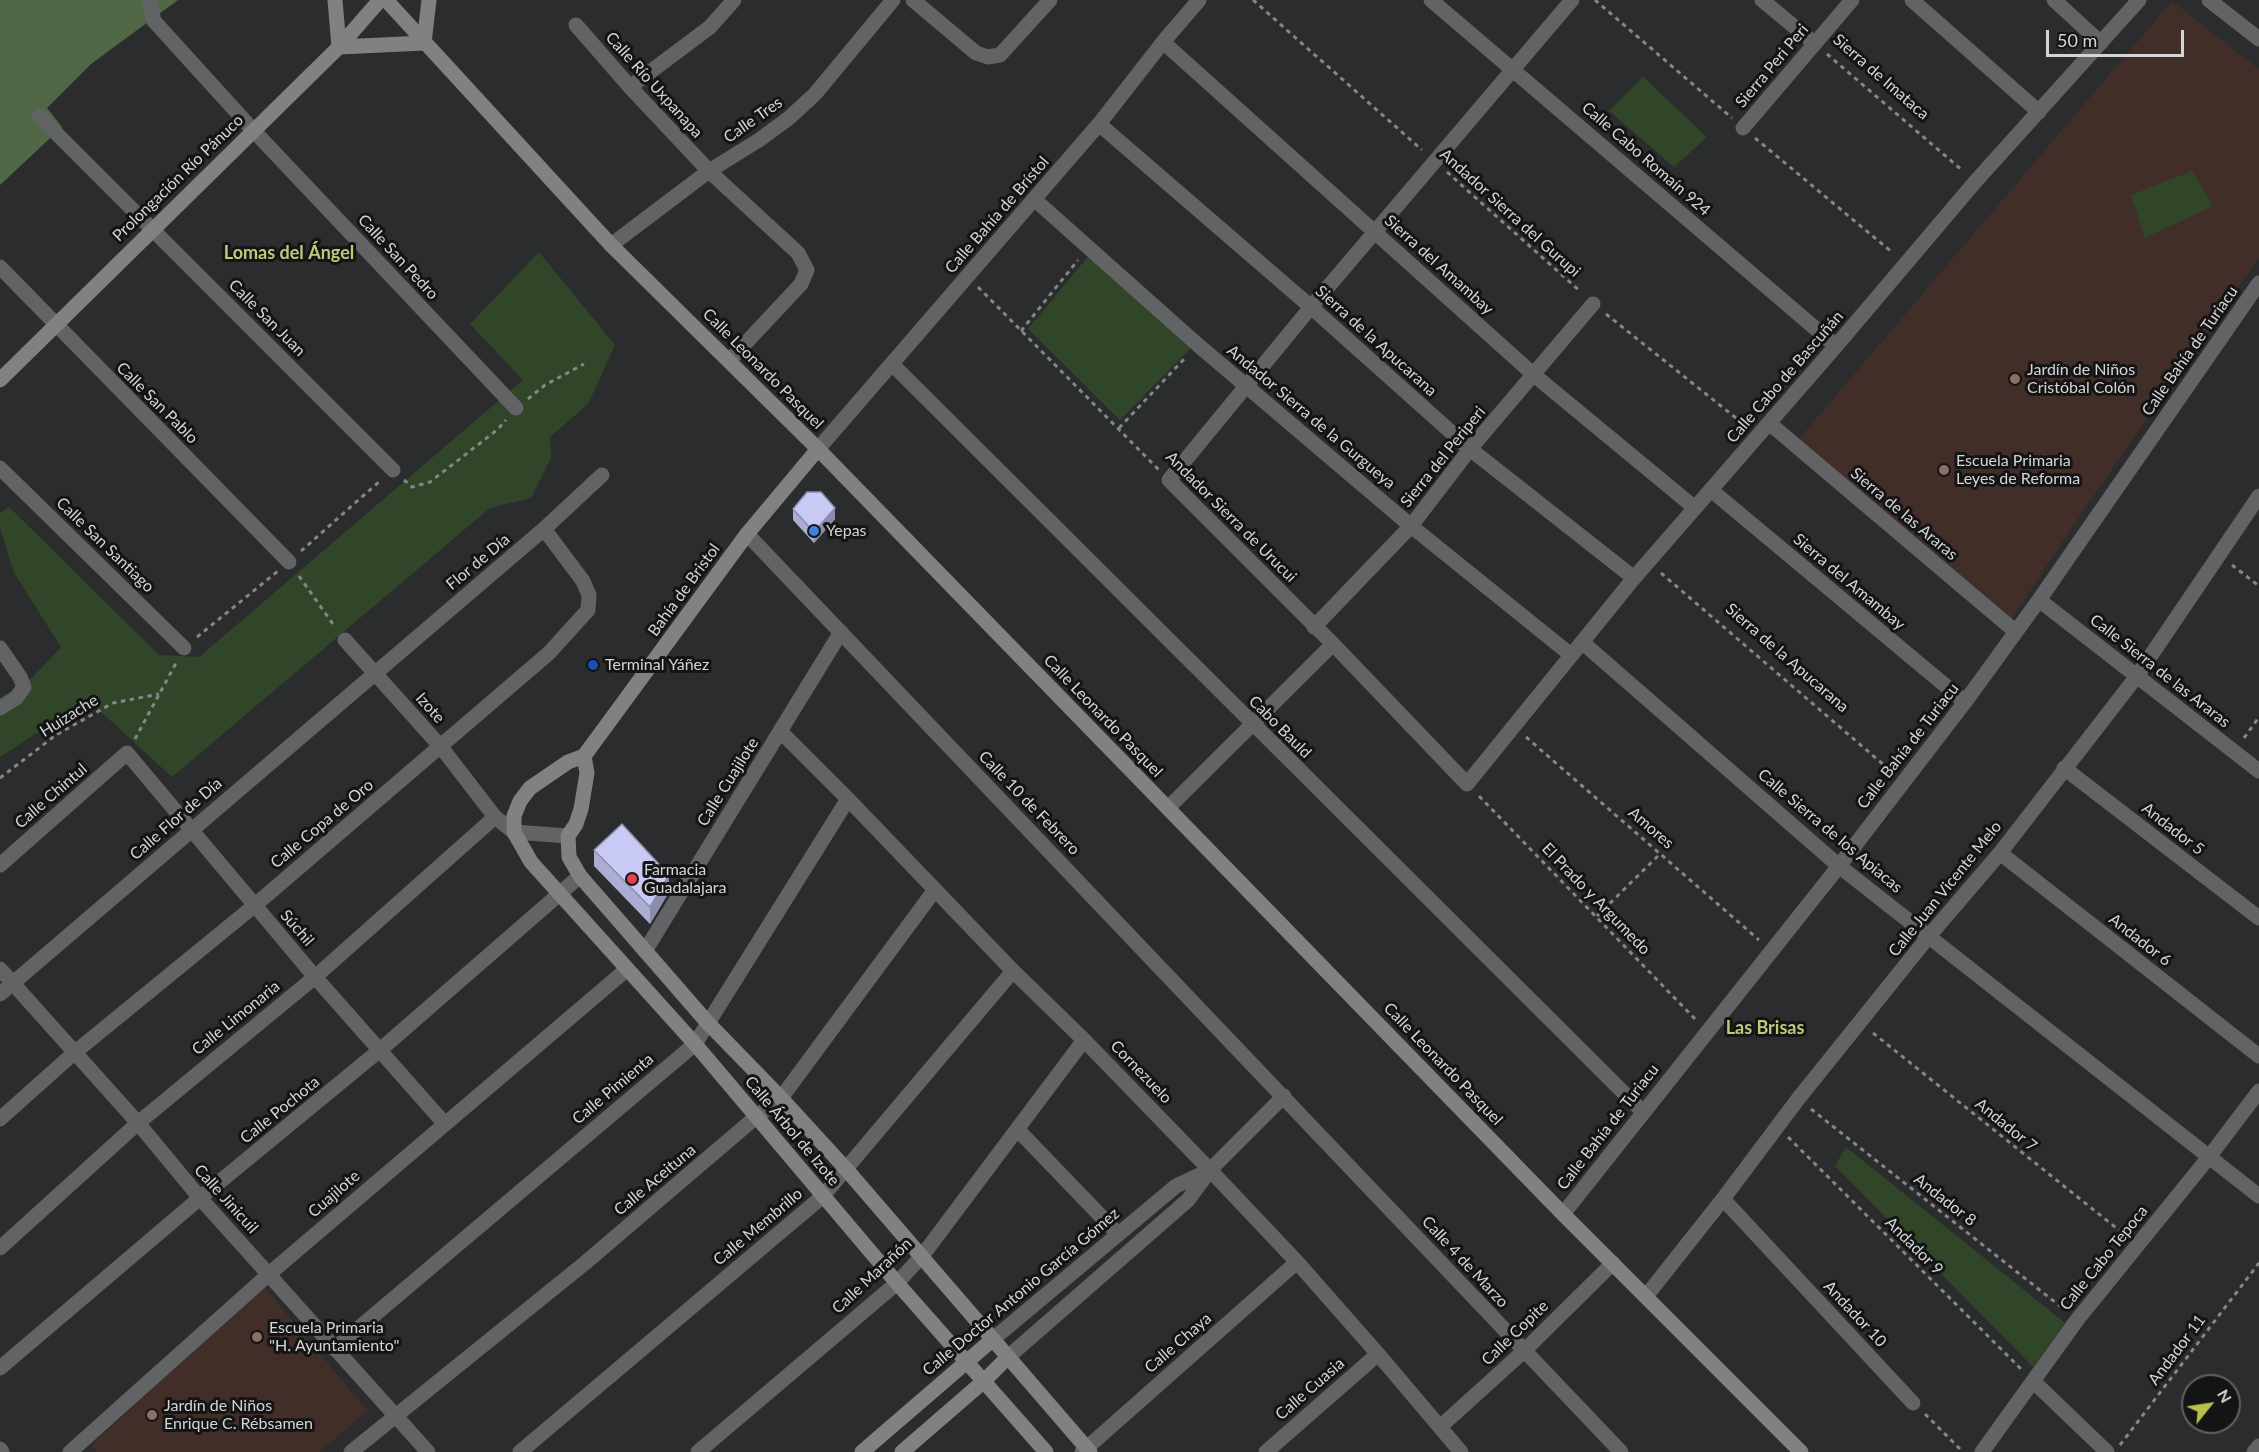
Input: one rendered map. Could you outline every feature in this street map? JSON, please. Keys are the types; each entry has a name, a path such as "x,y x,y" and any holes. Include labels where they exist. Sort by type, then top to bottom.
{"street":[{"name":"Calle San Pedro","path":"149,0 154,21 253,130 516,408"},
{"path":"335,0 339,47 424,43 429,0"},
{"name":"Prolongación Río Pánuco","path":"0,380 151,229 339,47 380,0"},
{"name":"Calle Leonardo Pasquel","path":"386,0 611,245 818,449 1563,1214 1647,1295 1801,1452"},
{"path":"630,87 710,27 734,0"},
{"name":"Calle Tres","path":"611,245 709,171 789,118 815,94 893,0"},
{"path":"913,0 976,53 988,57 1000,55 1050,0"},
{"name":"Calle Bahía de Brístol","path":"818,449 1099,124 1199,0"},
{"name":"Calle Cabo Romaín 924","path":"1431,0 1836,346"},
{"path":"1169,480 1311,307 1572,0"},
{"name":"Sierra de Imataca","path":"1762,0 1814,43"},
{"name":"Sierra Peri Peri","path":"1743,128 1852,0"},
{"path":"1912,0 2039,112"},
{"path":"2054,0 2101,43"},
{"name":"Calle Cabo de Bascuñán","path":"1467,784 1634,578 1975,182 2139,0"},
{"path":"2209,0 2259,39"},
{"name":"Calle Río Uxpanapa","path":"576,25 630,87 709,171 798,253 807,270 801,284 729,361"},
{"name":"Sierra del Amambay","path":"1163,42 1534,375 1695,508"},
{"name":"Calle San Juan","path":"39,116 393,470"},
{"name":"Sierra de la Apucarana","path":"1099,124 1311,307 1470,449 1634,578"},
{"name":"Andador Sierra de la Gurgueya","path":"1034,199 1246,386 1411,526 1571,655"},
{"name":"Calle San Pablo","path":"0,267 289,562"},
{"name":"Calle Bahía de Turiacu","path":"1563,1214 1770,950 1839,866 1965,702 2016,633 2259,283"},
{"name":"Sierra del Periperi","path":"1314,627 1411,526 1470,449 1593,304"},
{"name":"Cabo Bauld","path":"892,365 1643,1112"},
{"name":"Sierra de las Araras","path":"1769,423 2016,633"},
{"name":"Bahía de Bristol","path":"514,832 514,816 520,801 530,788 568,762 584,756 747,534 818,449"},
{"name":"Calle San Santiago","path":"0,468 184,648"},
{"name":"Flor de Día","path":"375,672 544,529 602,476"},
{"name":"Andador Sierra de Urucui","path":"1169,480 1333,644 1467,784"},
{"name":"Sierra del Amambay","path":"1711,490 1965,702"},
{"name":"Calle Juan Vicente Melo","path":"1647,1295 1798,1099 2000,852 2137,676 2259,496"},
{"name":"Calle Copa de Oro","path":"0,1119 74,1053 254,906 549,653 588,610 589,595 583,581 544,529"},
{"name":"Calle 10 de Febrero","path":"747,534 1284,1096"},
{"name":"Calle Sierra de las Araras","path":"2039,600 2259,771"},
{"name":"Calle Cuajilote","path":"645,951 841,633"},
{"name":"Izote","path":"345,640 441,747 495,817 514,832"},
{"name":"Calle Sierra de los Apiacas","path":"1582,642 1839,866 2259,1196"},
{"path":"1168,808 1333,644"},
{"path":"0,648 20,676 24,687 16,698 0,708"},
{"name":"Calle Flor de Día","path":"6,988 375,672"},
{"name":"Cornezuelo","path":"780,731 848,799 934,891 1084,1040 1297,1262 1440,1427 1457,1451"},
{"name":"Súchil","path":"127,753 254,906 444,1123"},
{"name":"Calle Chintul","path":"0,865 127,753"},
{"path":"514,832 568,836 576,824 581,809 587,772 584,756"},
{"name":"Andador 5","path":"2064,768 2259,918"},
{"name":"Calle Pimienta","path":"334,1349 695,1044 848,799"},
{"name":"Calle Limonaria","path":"0,1248 138,1123 315,977 495,817"},
{"name":"Calle Árbol de Izote","path":"514,832 531,862 695,1044 823,1196 1046,1452"},
{"name":"Calle Árbol de Izote","path":"568,836 569,857 580,876 707,1022 782,1098 846,1169 1086,1451"},
{"name":"Andador 6","path":"2000,852 2259,1056"},
{"name":"Calle Pochota","path":"0,1368 200,1198 380,1050 580,876"},
{"name":"Calle Aceituna","path":"351,1452 585,1263 756,1117 782,1098 934,891"},
{"name":"Calle Jinicuil","path":"0,969 6,988 74,1053 138,1123 200,1198 428,1452"},
{"name":"Cuajilote","path":"70,1452 269,1274 627,969"},
{"name":"Calle Membrillo","path":"520,1452 823,1196 1013,971"},
{"name":"Calle Marañón","path":"698,1452 897,1282 922,1256 1084,1040"},
{"name":"Calle Cabo Tepoca","path":"1982,1452 2077,1320 2259,1091"},
{"name":"Calle Doctor Antonio García Gómez","path":"902,1452 1188,1200 1210,1170 1284,1096"},
{"name":"Calle 4 de Marzo","path":"1284,1096 1621,1452"},
{"path":"1018,1130 1118,1234"},
{"name":"Calle Doctor Antonio García Gómez","path":"862,1452 1176,1186 1210,1170"},
{"name":"Andador 10","path":"1723,1199 1913,1403"},
{"name":"Calle Chaya","path":"1086,1451 1297,1262"},
{"name":"Calle Copite","path":"1440,1427 1524,1351 1613,1263"},
{"name":"Calle Cuasia","path":"1266,1452 1378,1354"},
{"path":"2034,1382 2108,1452"},
{"path":"2254,1452 2259,1446"}],"path":[{"name":"Andador Sierra del Gurupi","path":"1253,0 1593,304 1758,436"},
{"name":"Sierra de Imataca","path":"1814,43 1975,182"},
{"path":"1021,332 1089,247"},
{"name":"Andador Sierra de Urucui","path":"968,277 1169,480"},
{"path":"1119,428 1198,345"},
{"path":"127,753 184,648 289,562 393,470 412,487 419,487 430,482 497,430 516,408 545,385 584,364"},
{"path":"2219,555 2259,586"},
{"path":"289,562 345,640"},
{"name":"Sierra de la Apucarana","path":"1648,562 1903,781"},
{"name":"Huizache","path":"0,778 56,735 113,703 159,694"},
{"path":"2234,751 2259,717"},
{"name":"Amores","path":"1513,726 1770,950"},
{"name":"El Prado y Argumedo","path":"1467,784 1706,1031"},
{"path":"1596,916 1661,853"},
{"name":"Andador 7","path":"1860,1022 2138,1246"},
{"name":"Andador 8","path":"1798,1099 2077,1320"},
{"name":"Andador 9","path":"1777,1126 2034,1382"},
{"name":"Andador 11","path":"2115,1452 2259,1263"},
{"path":"1913,1403 1963,1452"}],"shaded area":[{"path":"2172,1 2259,69 2259,258 2090,501 2011,620 1798,440"},
{"name":"Escuela Primaria \"H. Ayuntamiento\"","path":"264,1287 368,1411 319,1452 97,1452 91,1445"}],"green space":[{"path":"0,0 178,0 91,64 47,108 62,127 0,185"},
{"path":"1643,77 1707,137 1674,167 1609,111"},
{"path":"2192,171 2213,206 2145,238 2131,195"},
{"path":"539,252 615,345 588,404 550,437 551,458 531,498 490,508 172,777 88,700 0,757 0,698 32,678 61,647 14,573 0,528 0,513 9,507 159,655 199,657 523,380 470,324"},
{"path":"1090,254 1192,347 1120,420 1028,329"},
{"path":"1846,1147 2065,1323 2033,1367 1835,1166"}],"building":[{"path":"807,492 821,492 835,508 814,532 793,509"},
{"path":"622,824 669,875 650,907 594,850"}],"place":[{"name":"Jardín de Niños Cristóbal Colón","path":"2015,379"},
{"name":"Escuela Primaria Leyes de Reforma","path":"1944,470"},
{"name":"Yepas","path":"814,531"},
{"name":"Terminal Yáñez","path":"593,665"},
{"name":"Farmacia Guadalajara","path":"632,879"},
{"name":"Escuela Primaria \"H. Ayuntamiento\"","path":"257,1337"},
{"name":"Jardín de Niños Enrique C. Rébsamen","path":"152,1415"}],"district":[{"name":"Lomas del Ángel","path":"289,253"},
{"name":"Las Brisas","path":"1765,1028"}]}
